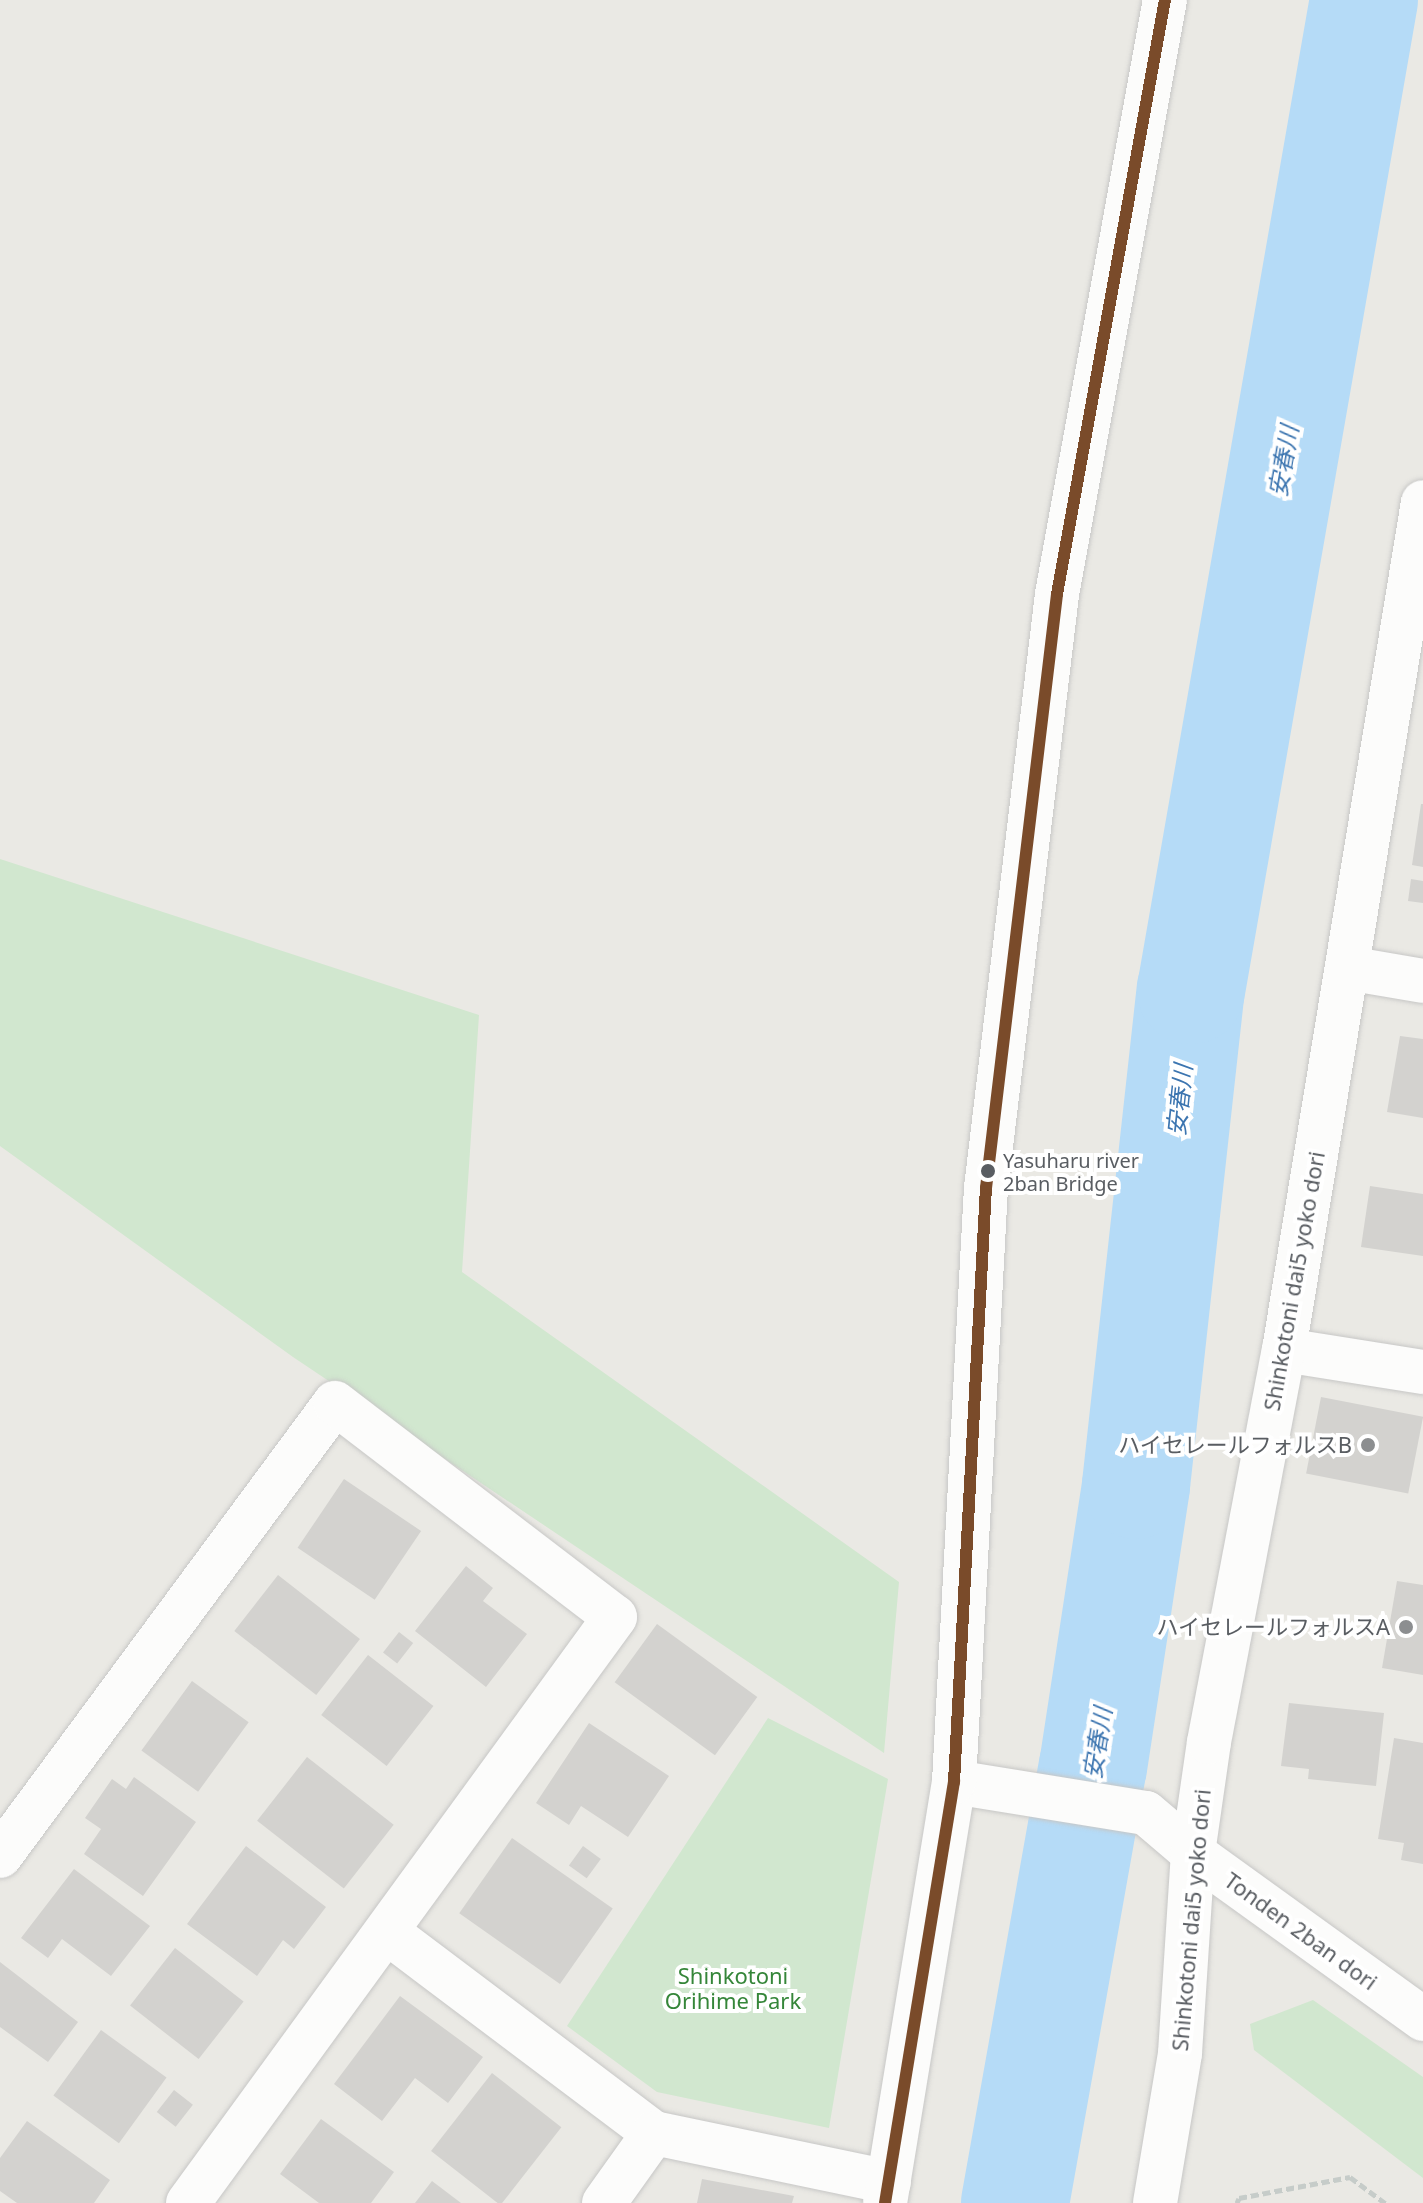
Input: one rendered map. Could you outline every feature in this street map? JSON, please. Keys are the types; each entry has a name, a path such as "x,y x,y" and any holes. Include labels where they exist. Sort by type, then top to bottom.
{"street":[{"path":"387,1932 654,2133 887,2193 954,1782 986,1188 1057,594 1165,0"},
{"name":"Shinkotoni dai5 yoko dori","path":"1155,2203 1180,2053 1193,1853 1209,1742 1284,1350 1347,968 1417,574 1423,502"},
{"path":"1347,968 1423,981"},
{"path":"1284,1350 1423,1372"},
{"path":"0,1856 335,1403 615,1617 188,2203"},
{"name":"Tonden 2ban dori","path":"954,1782 1146,1813 1193,1853 1423,2019"},
{"path":"604,2203 654,2133"}],"path":[{"path":"1237,2203 1239,2198 1350,2177 1385,2203"}],"green space":[{"path":"0,859 479,1015 462,1272 899,1582 884,1753 293,1357 0,1146"},
{"name":"Shinkotoni Orihime Park","path":"768,1718 888,1779 829,2128 657,2092 567,2026"},
{"path":"1313,2000 1423,2077 1423,2178 1254,2050 1250,2024"}],"building":[{"path":"1423,804 1423,867 1412,865"},
{"path":"1411,879 1423,881 1423,903 1408,901"},
{"path":"1400,1036 1423,1039 1423,1118 1387,1112"},
{"path":"1370,1186 1423,1194 1423,1256 1361,1247"},
{"name":"ハイセレールフォルスB","path":"1321,1397 1423,1417 1408,1493 1306,1474"},
{"path":"344,1479 421,1531 375,1600 298,1548"},
{"path":"466,1566 493,1588 483,1601 527,1634 486,1687 415,1631"},
{"path":"278,1575 360,1639 316,1695 234,1631"},
{"name":"ハイセレールフォルスA","path":"1397,1581 1423,1585 1423,1675 1382,1668"},
{"path":"657,1624 757,1697 715,1755 615,1682"},
{"path":"399,1632 413,1643 397,1664 383,1652"},
{"path":"368,1655 433,1706 387,1766 321,1715"},
{"path":"192,1681 249,1722 198,1792 141,1751"},
{"path":"1289,1703 1384,1713 1376,1786 1308,1779 1309,1769 1281,1766"},
{"path":"589,1723 669,1776 628,1837 581,1806 569,1825 536,1803"},
{"path":"1394,1738 1423,1743 1423,1864 1401,1860 1404,1843 1378,1839"},
{"path":"307,1757 394,1825 344,1889 257,1821"},
{"path":"134,1777 196,1822 143,1896 84,1854 101,1829 85,1818 112,1779 126,1789"},
{"path":"512,1838 613,1909 560,1984 459,1913"},
{"path":"246,1846 326,1907 294,1949 283,1940 257,1976 187,1924"},
{"path":"583,1846 601,1859 587,1878 569,1865"},
{"path":"74,1869 150,1926 111,1976 62,1939 48,1958 21,1938"},
{"path":"175,1948 244,2002 199,2059 130,2006"},
{"path":"0,1962 78,2022 48,2062 0,2027"},
{"path":"400,1996 483,2057 448,2103 415,2078 382,2121 334,2084"},
{"path":"101,2030 167,2078 119,2143 53,2096"},
{"path":"492,2073 561,2127 502,2203 498,2203 431,2151"},
{"path":"174,2090 193,2105 176,2127 157,2112"},
{"path":"321,2119 394,2172 371,2203 319,2203 280,2174"},
{"path":"27,2121 110,2180 94,2203 17,2203 0,2191 0,2158"},
{"path":"702,2179 794,2196 792,2203 697,2203"},
{"path":"432,2181 461,2203 415,2203"}],"waterway":[{"name":"安春川","path":"1015,2203 1093,1767 1136,1485 1191,990 1364,0"}],"transit line":[{"path":"885,2203 954,1782 986,1188 1057,594 1165,0"}],"place":[{"name":"Yasuharu river 2ban Bridge","path":"988,1171"},
{"name":"ハイセレールフォルスB","path":"1368,1445"},
{"name":"ハイセレールフォルスA","path":"1406,1627"}]}
